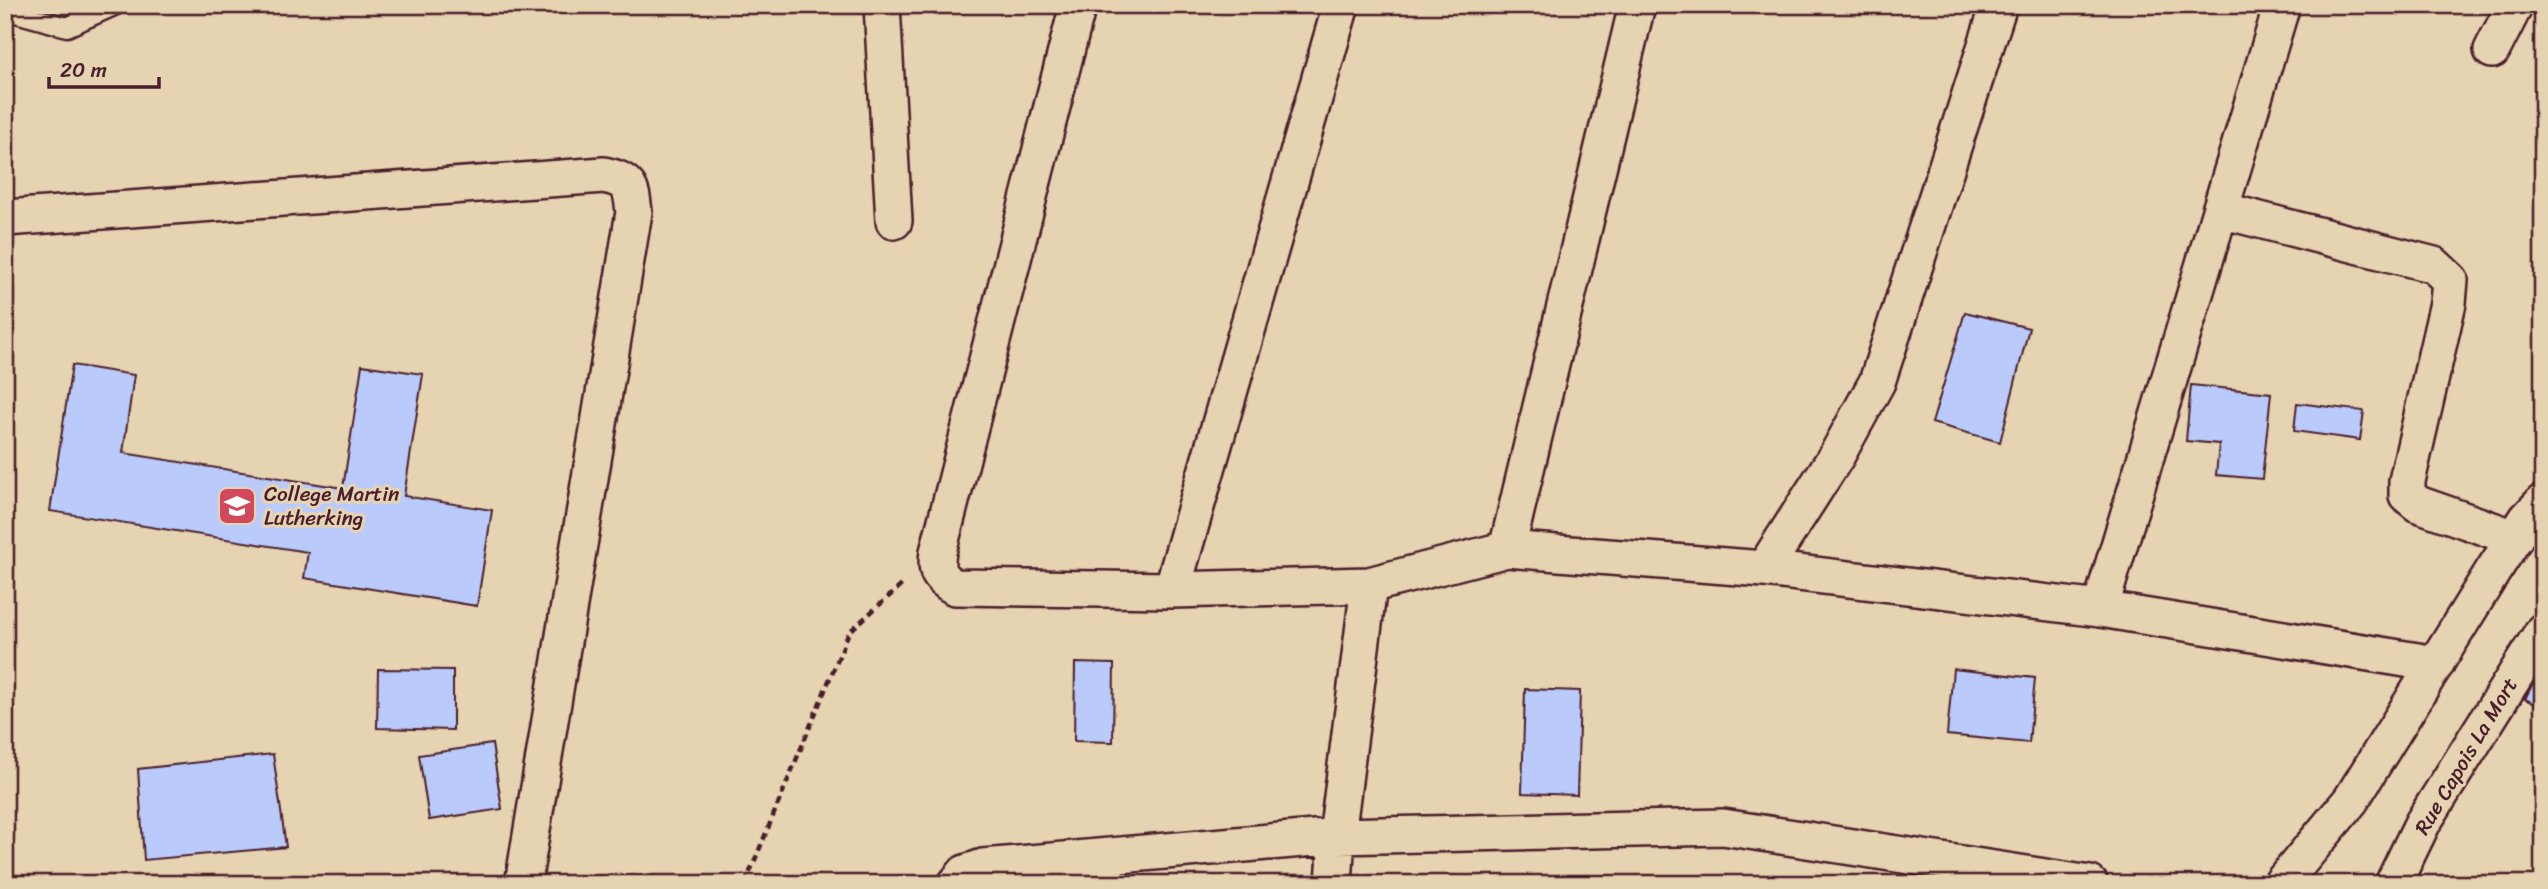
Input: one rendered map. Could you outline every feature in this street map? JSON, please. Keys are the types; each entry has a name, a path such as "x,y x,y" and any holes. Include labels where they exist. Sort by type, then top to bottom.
{"street":[{"path":"881,5 894,221"},
{"path":"1078,5 938,552 935,569 942,579 955,587 1172,590 1370,585 1507,549 1764,569 2100,609 2436,664"},
{"path":"1172,590 1341,5"},
{"path":"1507,549 1637,5"},
{"path":"1764,569 1837,454 1877,382 1999,5"},
{"path":"2100,609 2282,5"},
{"path":"2493,50 2515,5"},
{"path":"5,218 604,175 622,179 631,190 634,212 523,884"},
{"path":"2221,210 2434,265 2450,279 2448,303 2407,481 2407,495 2418,504 2515,538"},
{"path":"2281,884 2351,800 2527,519 2543,502"},
{"path":"1334,884 1337,836 1370,585"},
{"name":"Rue Capois La Mort","path":"2393,884 2422,824 2543,631"},
{"path":"956,884 965,873 983,867 1337,836 1723,827 2090,884"}],"lane":[{"path":"5,10 67,27 116,5"}],"path":[{"path":"745,884 849,632 938,552"}],"building":[{"path":"1965,312 2029,328 2000,442 1932,423"},
{"path":"72,365 134,375 123,453 343,488 362,365 423,374 404,496 492,510 477,606 304,578 308,552 50,511"},
{"path":"2191,385 2271,393 2262,479 2216,475 2219,444 2186,441"},
{"path":"2297,403 2364,411 2360,440 2294,431"},
{"path":"1075,663 1114,664 1113,742 1074,741"},
{"path":"2543,663 2543,708 2525,699"},
{"path":"378,669 453,670 453,730 377,728"},
{"path":"1953,669 2035,678 2029,743 1947,735"},
{"path":"1525,689 1580,691 1577,795 1522,793"},
{"path":"492,744 502,809 429,820 419,755"},
{"path":"273,754 286,847 144,860 138,769"}],"place":[{"name":"College Martin Lutherking","path":"237,506"}]}
